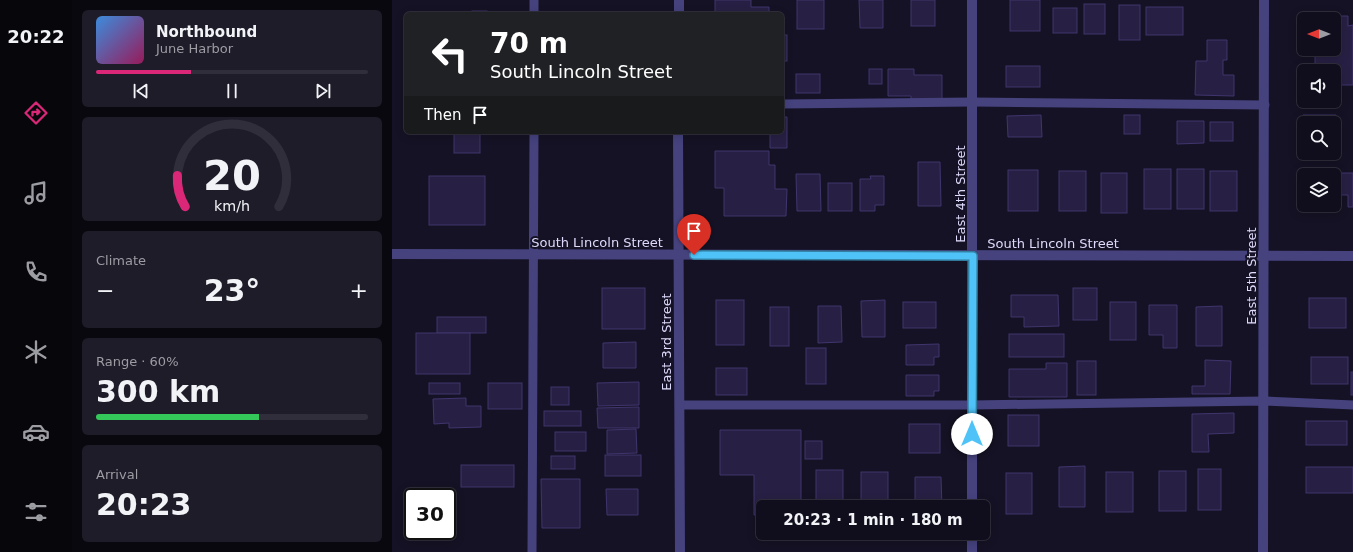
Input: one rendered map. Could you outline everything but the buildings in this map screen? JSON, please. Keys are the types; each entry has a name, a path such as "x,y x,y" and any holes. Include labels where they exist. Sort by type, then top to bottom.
{"street":[{"path":"679,0 679,12"},
{"name":"East 4th Street","path":"972,0 972,500"},
{"name":"East 5th Street","path":"1263,552 1264,0"},
{"name":"East 3rd Street","path":"678,134 680,552"},
{"name":"South Lincoln Street","path":"392,254 1353,256"},
{"path":"972,540 972,552"}],"lane":[{"path":"534,0 534,12"},
{"path":"784,104 973,102 1265,106"},
{"path":"532,552 534,134"},
{"path":"680,405 972,405 1264,401 1353,405"}],"route":[{"path":"694,255 973,256 972,434"}]}
